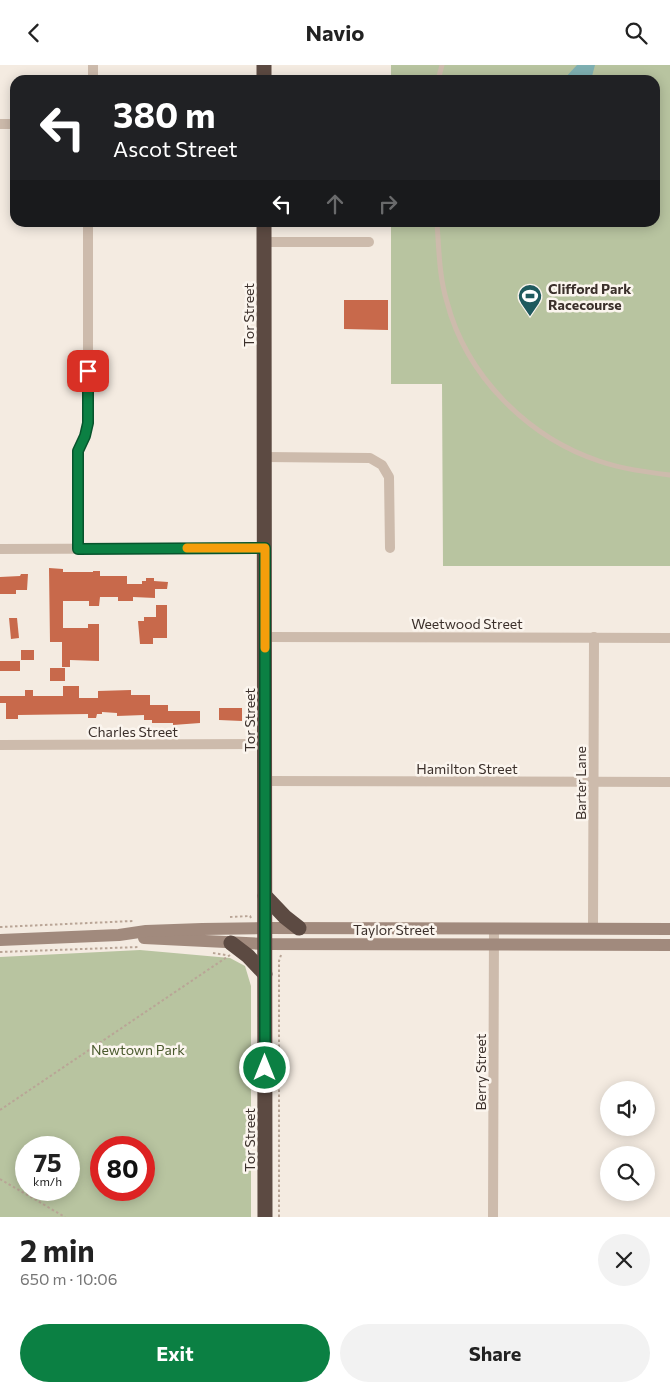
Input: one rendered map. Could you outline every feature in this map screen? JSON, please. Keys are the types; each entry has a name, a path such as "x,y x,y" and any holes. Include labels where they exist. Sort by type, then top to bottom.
{"highway":[{"name":"Tor Street","path":"264,227 265,1217"},
{"path":"265,896 285,917 299,928"},
{"path":"230,949 248,956 264,974"}],"main road":[{"name":"Taylor Street","path":"0,940 119,935 146,931 265,927 670,929"},
{"name":"Taylor Street","path":"119,935 230,949 264,944 670,945"}],"street":[{"path":"78,549 78,451 85,436 88,423 88,227"},
{"path":"264,241 370,242"},
{"path":"265,457 370,458 382,465 388,477 390,548"},
{"path":"0,549 265,548"},
{"name":"Weetwood Street","path":"265,637 670,638"},
{"name":"Barter Lane","path":"593,928 594,637"},
{"name":"Charles Street","path":"0,745 265,744"},
{"name":"Hamilton Street","path":"265,781 670,782"},
{"name":"Berry Street","path":"493,1217 494,928"}],"lane":[{"path":"437,227 442,283 458,334 472,360 502,399 541,431 582,455 617,466 670,475"}],"path":[{"path":"222,917 250,916 252,918"},
{"path":"0,927 133,921"},
{"path":"0,952 146,947"},
{"path":"208,952 230,949"},
{"path":"230,949 237,958"},
{"path":"0,1110 230,949"},
{"path":"279,1217 279,961 281,955"},
{"path":"0,1179 65,1217"}],"green space":[{"name":"Clifford Park Racecourse","path":"391,65 670,65 670,566 443,566 442,384 391,384 391,227 660,227 660,75 391,75"},
{"name":"Newtown Park","path":"140,950 230,958 245,966 251,986 251,1217 0,1217 0,957"}],"water":[{"path":"577,65 595,65 592,75 568,75"}],"building":[{"path":"344,300 388,300 388,330 344,329"},
{"path":"49,568 63,569 63,572 100,571 100,576 127,576 127,584 142,584 142,581 146,581 146,578 154,578 154,581 168,582 167,589 155,589 155,598 133,597 133,601 118,601 118,597 100,597 99,606 89,606 89,601 63,601 63,628 88,628 88,624 99,624 99,661 70,660 70,667 62,667 62,642 50,642"},
{"path":"21,574 28,574 27,590 16,590 16,594 0,594 0,577 20,576"},
{"path":"156,605 167,605 167,638 153,638 153,644 140,644 138,621 144,621 144,617 156,617"},
{"path":"9,618 17,618 19,638 11,639"},
{"path":"21,650 34,650 34,660 21,660"},
{"path":"0,661 20,661 20,671 0,671"},
{"path":"50,668 65,668 65,681 50,681"},
{"path":"63,686 79,686 79,698 98,698 98,691 131,690 131,695 150,695 150,705 168,705 168,711 200,711 200,723 173,725 173,723 152,723 152,720 144,720 144,715 117,716 117,713 102,712 102,714 97,714 96,718 88,718 88,714 18,715 18,719 6,719 6,703 0,703 0,696 25,696 25,690 33,690 33,696 63,696"},
{"path":"219,708 242,708 242,721 219,720"}],"slow traffic":[{"path":"187,548 265,548 265,648"}],"place":[{"name":"Clifford Park Racecourse","path":"530,317"}],"route":[{"path":"88,371 88,423 85,436 78,451 78,549 265,548 265,1068"}]}
